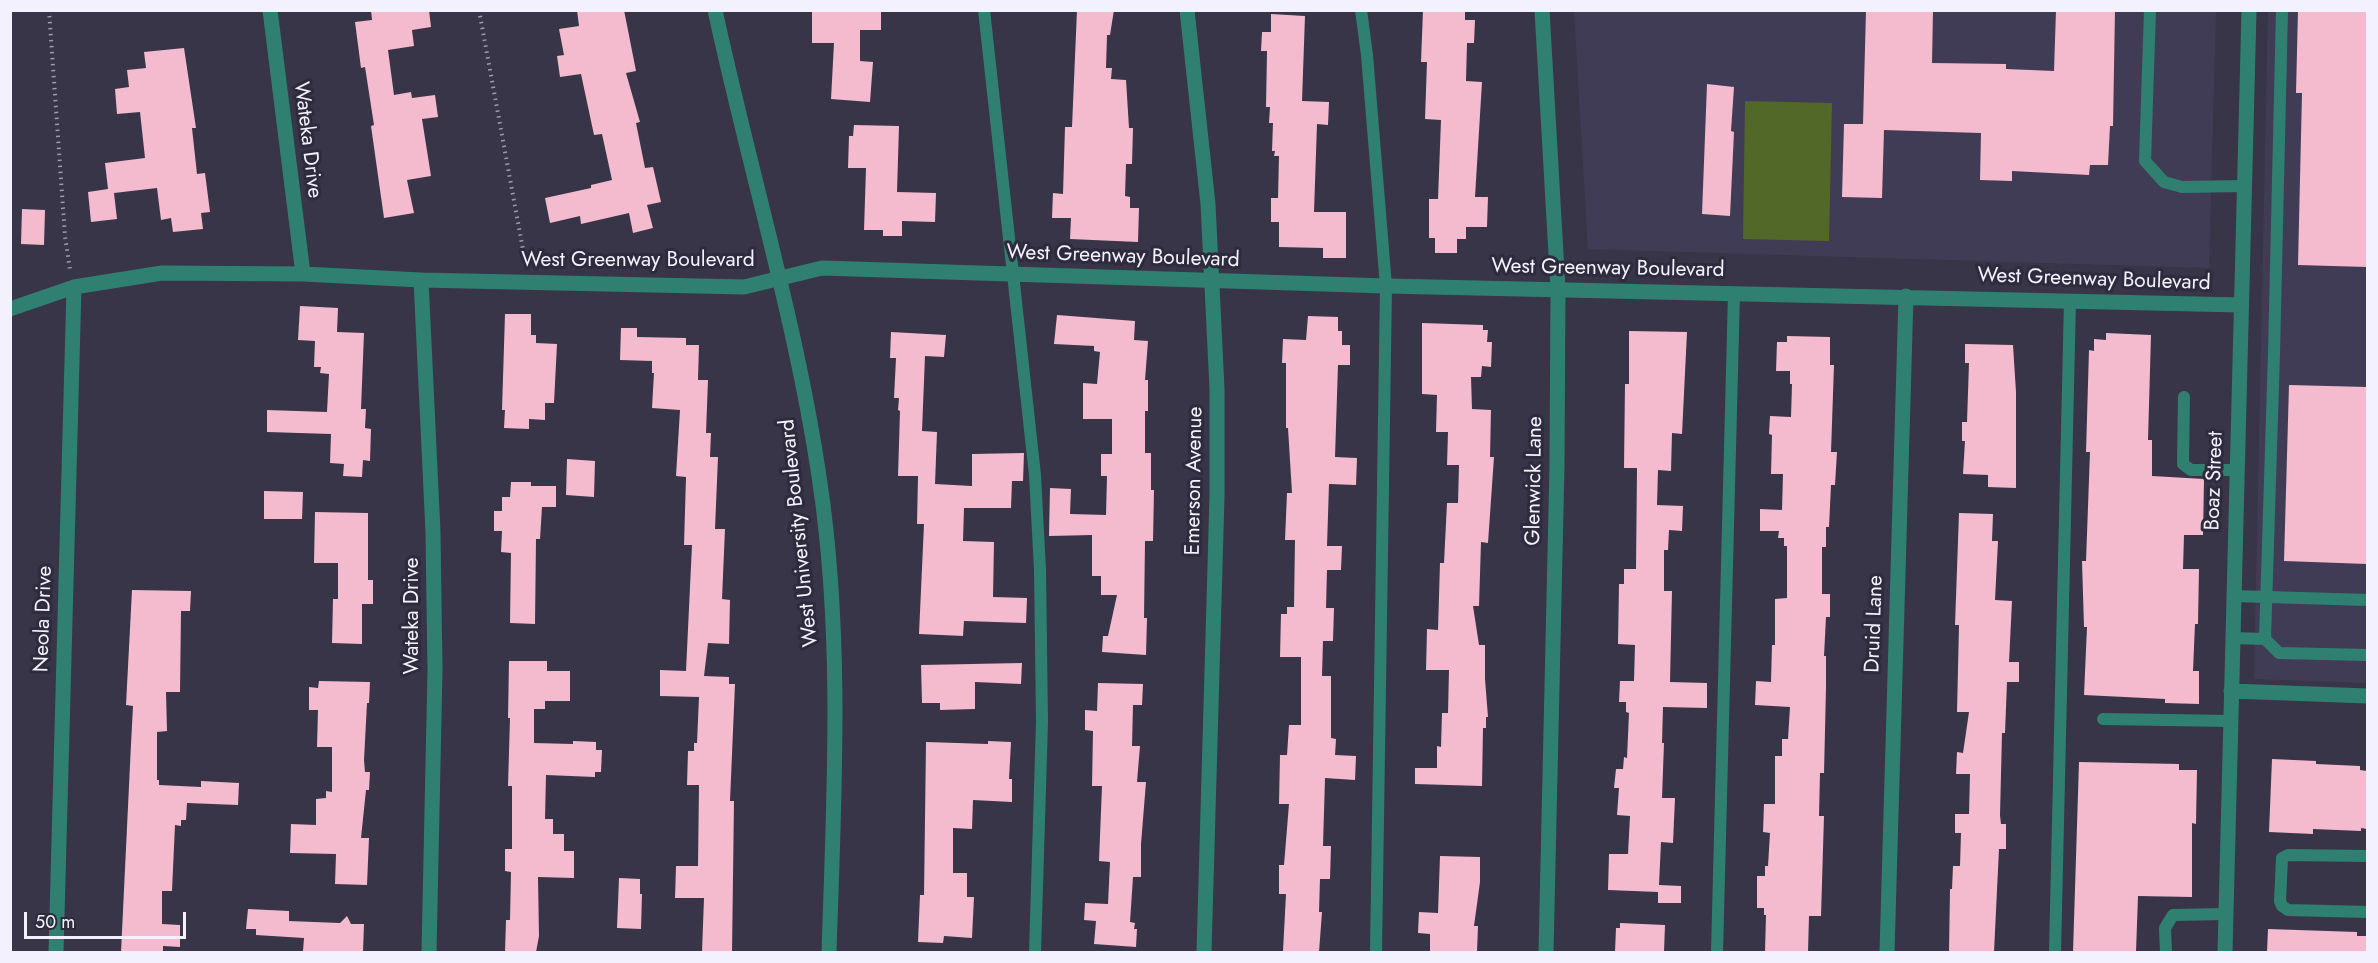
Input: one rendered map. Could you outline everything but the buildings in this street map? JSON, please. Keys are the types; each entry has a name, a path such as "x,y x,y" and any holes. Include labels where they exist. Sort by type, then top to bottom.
{"street":[{"name":"Wateka Drive","path":"270,10 303,274"},
{"name":"West University Boulevard","path":"715,10 736,110 809,411 821,485 834,638 837,728 829,952"},
{"name":"Emerson Avenue","path":"1187,10 1208,204 1217,389 1217,496 1204,952"},
{"name":"Glenwick Lane","path":"1542,10 1558,288 1557,465 1546,952"},
{"name":"Boaz Street","path":"2225,952 2249,10"},
{"name":"West Greenway Boulevard","path":"10,309 75,287 162,273 303,274 421,280 744,287 822,267 1386,286 1558,288 2241,305"},
{"name":"Wateka Drive","path":"421,280 434,589 435,682 429,952"},
{"name":"Neola Drive","path":"56,952 75,287"},
{"name":"Druid Lane","path":"1887,952 1906,296"},
{"path":"2231,691 2367,696"}],"lane":[{"path":"984,10 1035,475 1040,570 1042,722 1035,952"},
{"path":"1361,10 1368,67 1386,286 1376,952"},
{"path":"2150,10 2145,161 2164,182 2182,187 2244,186"},
{"path":"2265,639 2282,10"},
{"path":"1717,952 1734,293"},
{"path":"2055,952 2070,300"},
{"path":"2184,397 2183,464 2191,470 2236,470"},
{"path":"2233,596 2367,600"},
{"path":"2232,638 2265,639 2279,653 2367,655"},
{"path":"2103,719 2230,721"},
{"path":"2367,856 2288,855 2282,858 2280,901 2282,906 2288,910 2367,912"},
{"path":"2166,952 2165,928 2173,915 2225,914"}],"path":[{"path":"49,10 65,236 75,287"},
{"path":"479,10 529,283"}],"shaded area":[{"path":"1574,11 2216,11 2209,268 1588,249"},
{"path":"2268,11 2367,11 2367,683 2254,679"}],"green space":[{"path":"1745,101 1832,103 1829,241 1743,239"}]}
